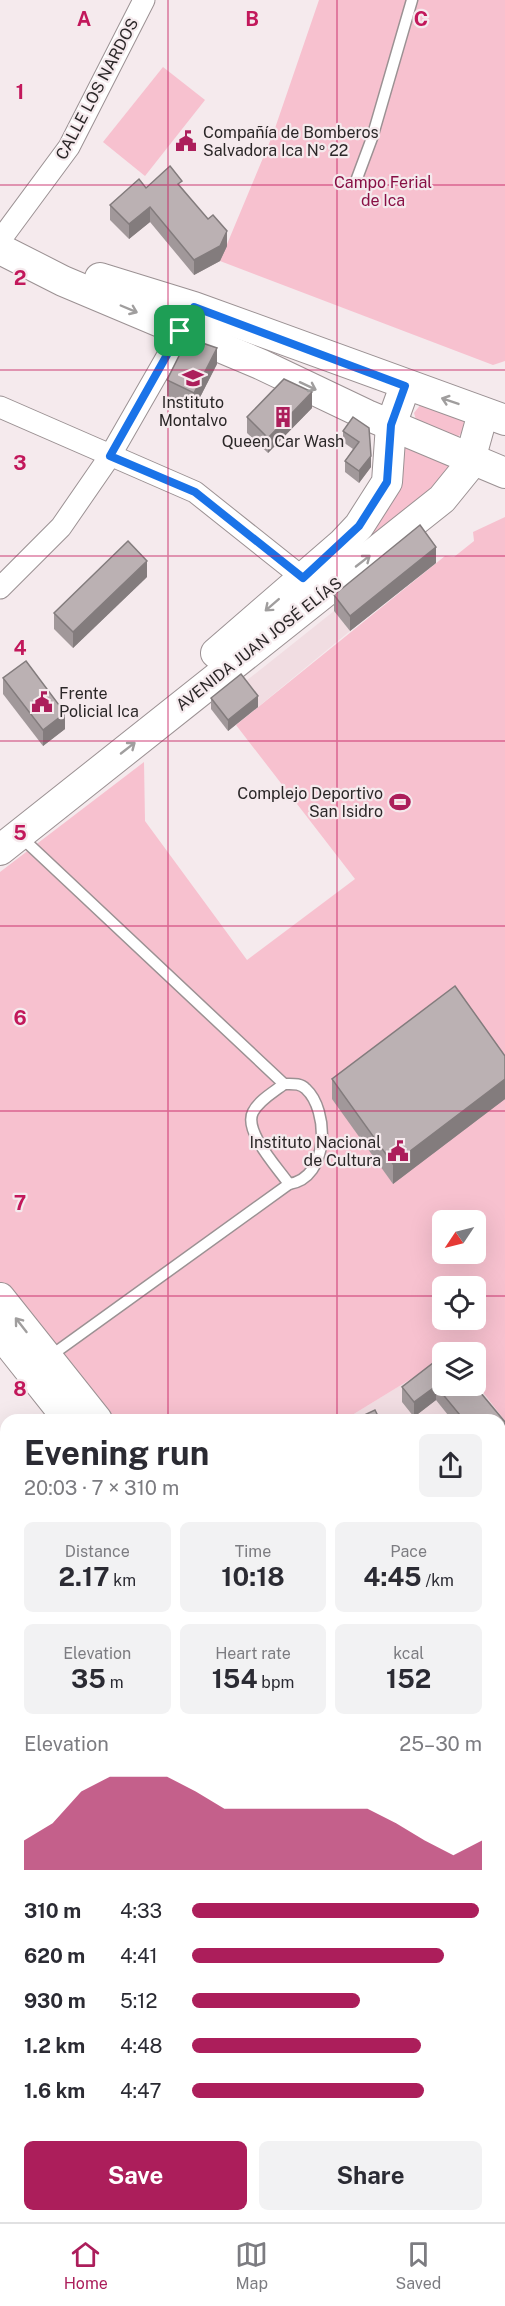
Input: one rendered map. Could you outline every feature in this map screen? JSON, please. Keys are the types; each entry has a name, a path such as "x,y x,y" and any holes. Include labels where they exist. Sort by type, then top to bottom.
{"street":[{"name":"CALLE LOS NARDOS","path":"1,239 69,147 144,0"},
{"path":"1,239 63,281 498,414"},
{"path":"187,319 260,364 391,425 505,472"},
{"path":"0,588 61,526 110,456 187,319"},
{"name":"AVENIDA JUAN JOSÉ ELÍAS","path":"310,588 359,526 387,482 391,425 405,386"},
{"path":"0,407 195,492 310,588"},
{"name":"AVENIDA JUAN JOSÉ ELÍAS","path":"6,836 224,646 442,499 468,467 498,414"},
{"path":"0,1298 66,1414"},
{"path":"0,1333 91,1414"}],"lane":[{"path":"356,181 372,138 412,0"},
{"path":"6,836 284,1084"},
{"path":"38,1365 289,1184 299,1182 316,1168 322,1142 315,1104 307,1090 296,1083 284,1084 259,1104 252,1114 250,1125 254,1135 289,1184"}],"shaded area":[{"path":"334,611 350,631 258,707 241,685"},
{"path":"432,1366 432,1396 486,1396 500,1414 354,1414"}],"green space":[{"name":"Campo Ferial de Ica","path":"319,0 505,0 505,361 493,365 220,261 273,134"},
{"path":"163,67 205,100 145,176 103,142"},
{"path":"421,404 465,421 463,433 457,437 416,420 414,413"},
{"path":"404,444 459,465 438,492 346,558"},
{"path":"505,517 505,1414 500,1414 486,1396 486,1342 432,1342 432,1366 354,1414 105,1414 0,1282 0,872 144,762 145,821 247,960 355,879 236,725 445,556 454,557 474,541 473,532"}],"building":[{"path":"170,166 182,181 178,184 208,219 213,215 227,231 220,246 194,260 150,207 129,224 110,205 139,179 146,188"},
{"path":"188,338 217,348 194,393 167,380"},
{"path":"284,379 312,392 268,438 247,417"},
{"path":"353,417 369,428 371,456 359,471 345,461 359,442 343,431"},
{"path":"420,525 436,547 350,616 334,595"},
{"path":"128,541 147,561 73,632 54,613"},
{"path":"26,661 65,713 43,730 3,678"},
{"path":"241,674 258,696 228,720 211,698"},
{"path":"455,986 505,1056 505,1079 393,1164 332,1079"},
{"path":"432,1364 432,1389 414,1402 402,1387"},
{"path":"444,1396 483,1396 498,1414 459,1414"}],"place":[{"name":"Compañía de Bomberos Salvadora Ica Nº 22","path":"186,141"},
{"name":"Instituto Montalvo","path":"193,378"},
{"name":"Queen Car Wash","path":"283,417"},
{"name":"Frente Policial Ica","path":"42,702"},
{"name":"Complejo Deportivo San Isidro","path":"400,802"},
{"name":"Instituto Nacional de Cultura","path":"398,1151"}],"route":[{"path":"194,307 405,386 391,425 387,482 374,506 359,526 344,543 303,578 213,503 195,492 110,456 180,331 194,307"}]}
